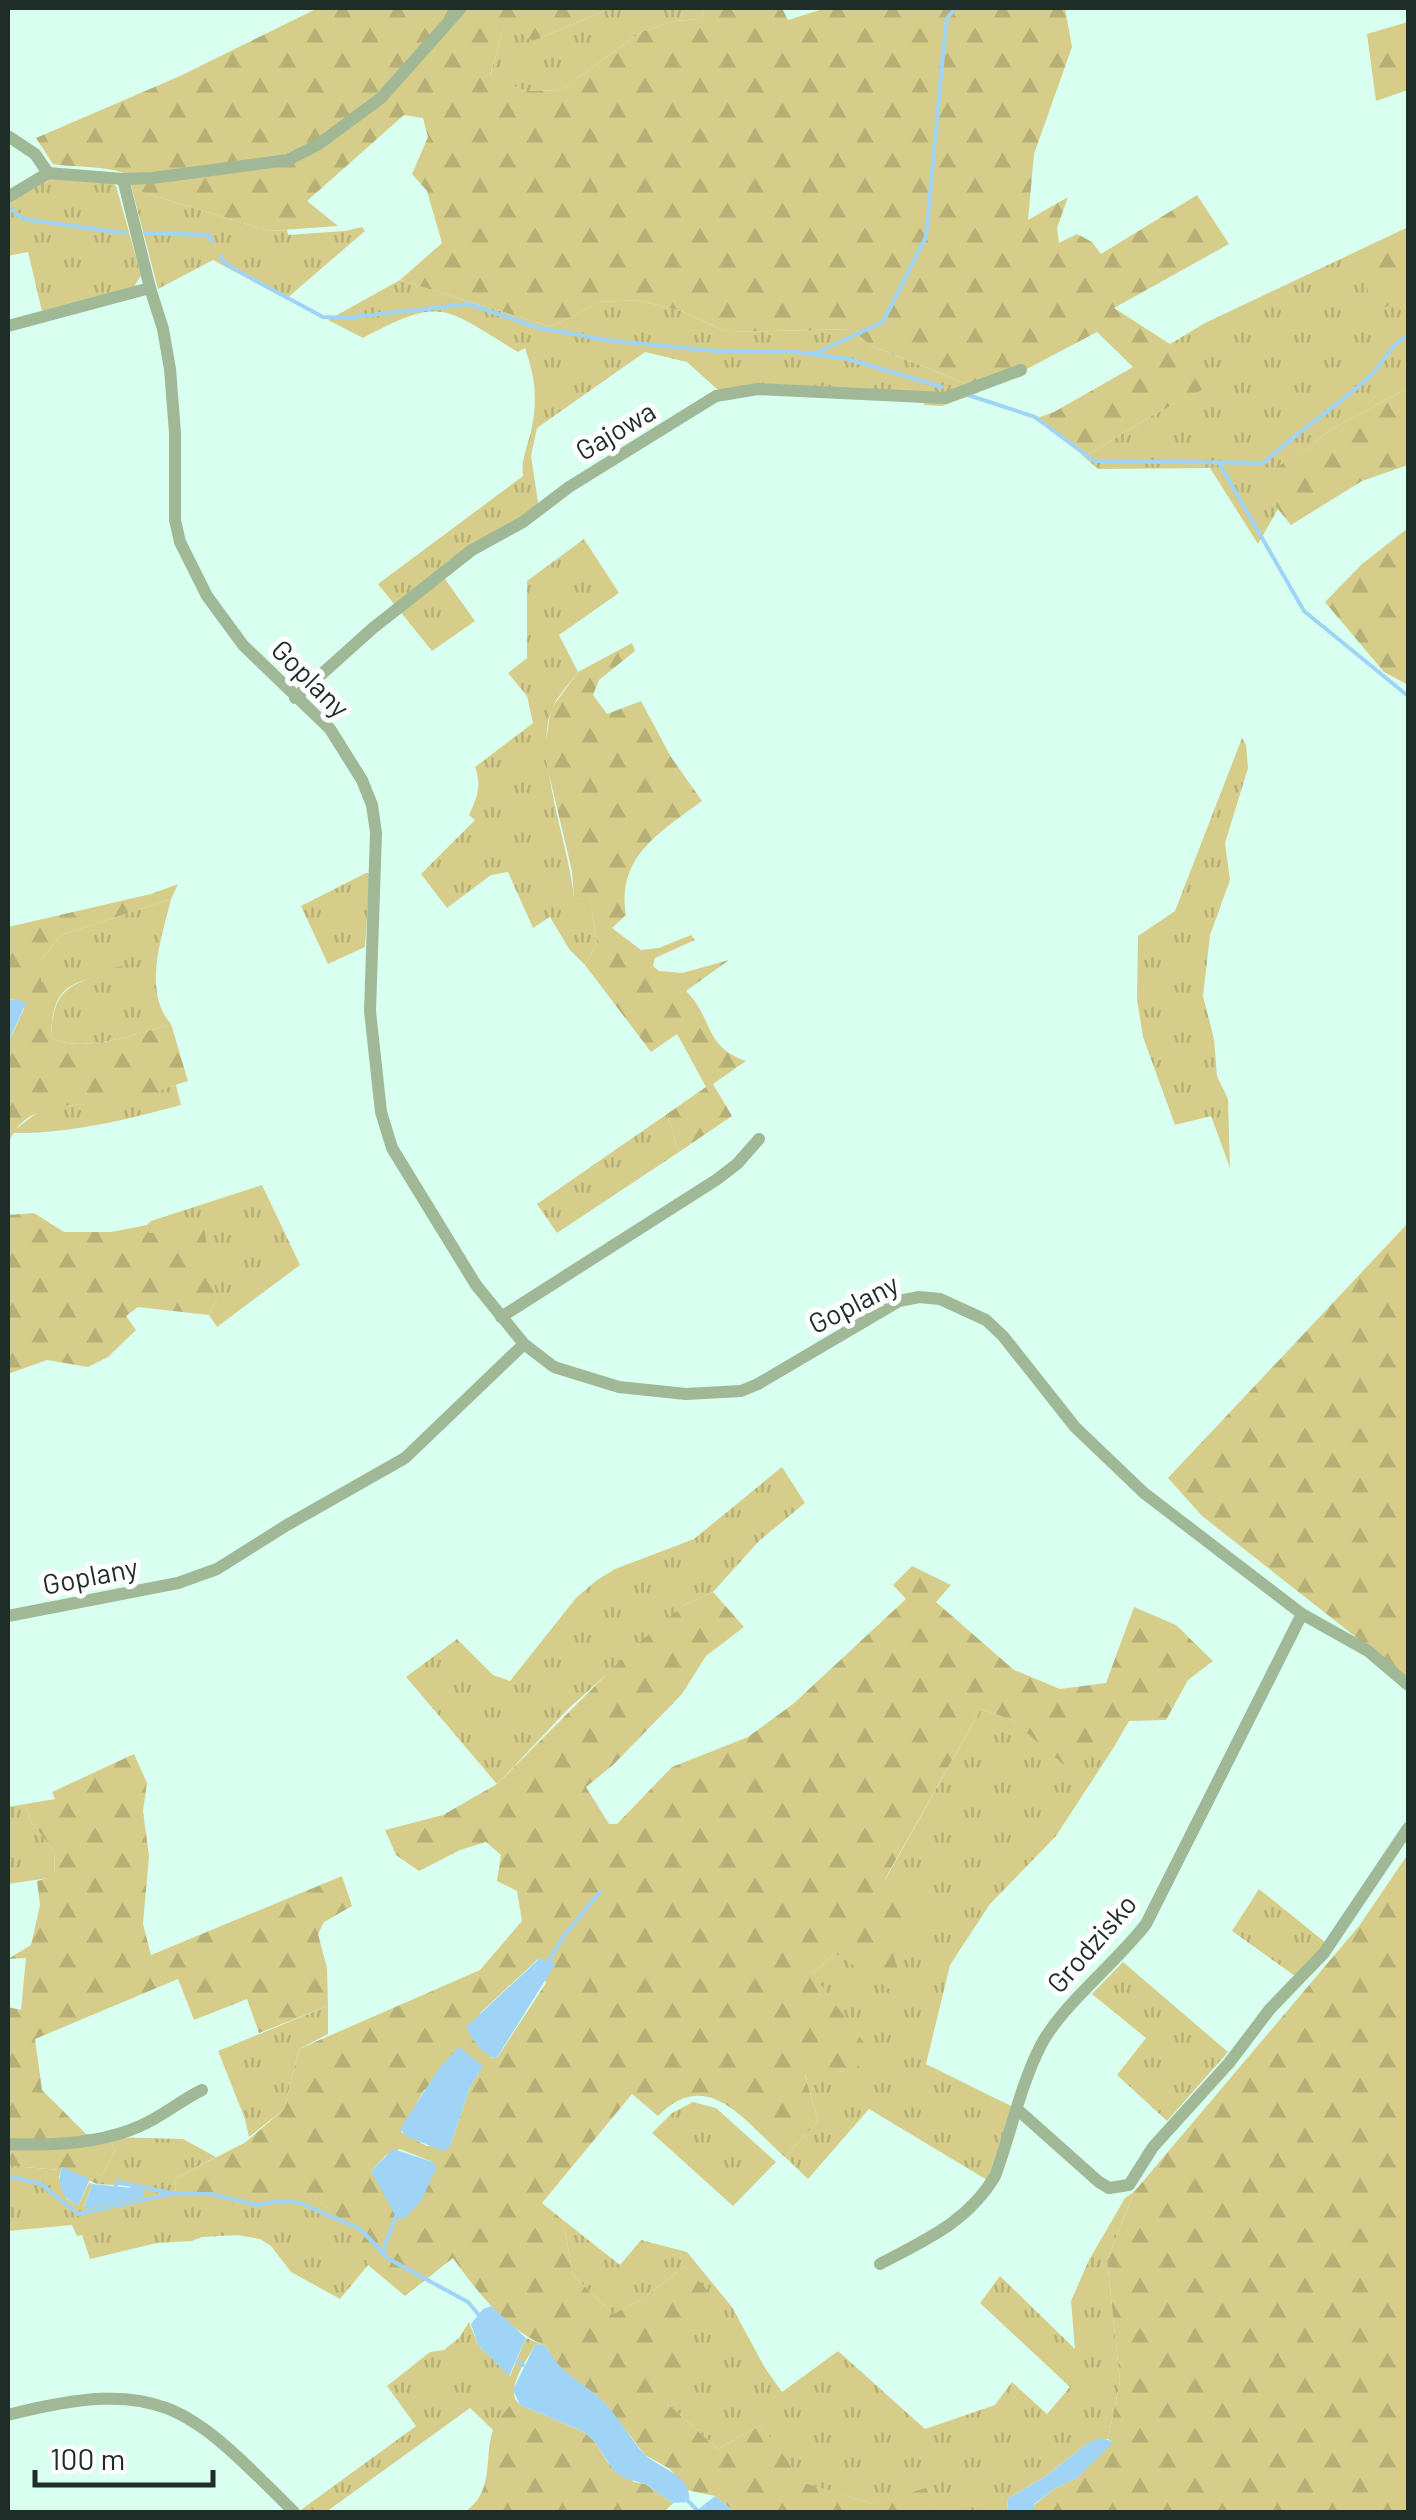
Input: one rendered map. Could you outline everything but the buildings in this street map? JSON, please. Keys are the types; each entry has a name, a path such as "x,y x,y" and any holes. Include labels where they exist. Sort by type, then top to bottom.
{"street":[{"path":"8,197 48,172 123,179 273,164 320,144 381,98 462,8"},
{"path":"8,136 35,154 48,172"},
{"name":"Goplany","path":"123,179 170,370 175,520 180,542 208,596 243,645 330,729 351,758 372,804 376,862 370,1010 386,1132 445,1238 501,1317 524,1344 554,1367 582,1378 652,1392 721,1393 758,1384 899,1301 940,1299 970,1310 1003,1336 1075,1428 1144,1493 1302,1614"},
{"path":"8,326 150,288"},
{"name":"Gajowa","path":"295,698 361,638 472,550 523,522 569,487 716,396 758,389 945,398 1022,370"},
{"path":"501,1317 716,1180 759,1140"},
{"name":"Goplany","path":"8,1616 178,1583 217,1569 405,1458 524,1344"},
{"path":"1302,1614 1368,1652 1408,1685"},
{"name":"Grodzisko","path":"880,2264 947,2229 984,2196 995,2176 1041,2044 1058,2019 1122,1955 1164,1894 1302,1614"},
{"path":"1018,2110 1099,2182 1109,2188 1129,2185 1153,2147 1229,2063 1270,2009 1324,1953 1408,1828"},
{"path":"8,2144 53,2144 118,2135 144,2125 202,2090"},
{"path":"8,2415 98,2398 164,2405 227,2445 294,2512"}],"green space":[{"path":"318,8 611,8 533,41 505,23 490,75 526,91 561,90 641,32 675,21 700,19 705,8 782,8 788,20 826,8 1065,8 1072,47 1034,154 1028,220 1068,197 1057,228 1059,243 1077,234 1092,242 1101,254 1197,195 1229,244 1114,308 1170,344 1208,387 1084,457 1070,442 1034,419 1054,412 1133,367 1097,332 1023,371 967,384 872,346 851,329 727,332 681,311 638,300 598,302 552,327 400,280 442,243 427,191 412,174 428,137 423,118 404,115 307,201 338,226 269,231 132,189 129,175 120,172 53,164 36,138 180,76"},
{"path":"611,8 705,8 700,19 675,21 641,32 561,90 526,91 490,76 505,22 533,41"},
{"path":"1408,22 1408,90 1376,101 1367,34"},
{"path":"44,180 107,180 116,186 141,275 134,287 42,311 28,252 8,256 8,204"},
{"path":"132,189 269,231 287,230 288,235 362,227 365,231 286,299 213,260 158,289"},
{"path":"1408,227 1408,297 1368,315 1368,246"},
{"path":"1368,246 1368,314 1408,297 1408,388 1328,431 1308,449 1255,480 1278,509 1258,544 1210,468 1098,469 1084,457 1207,387 1170,344 1205,323"},
{"path":"400,280 552,327 598,302 638,300 681,311 727,332 852,329 872,346 980,392 942,406 924,405 925,395 718,390 687,362 645,352 537,428 531,456 539,508 440,572 475,621 432,651 378,584 523,476 535,392 525,348 518,352 458,317 428,312 363,338 328,320"},
{"path":"1408,388 1408,465 1362,481 1291,525 1254,480 1308,449 1328,431"},
{"path":"1408,528 1408,685 1384,672 1325,602 1362,564"},
{"path":"584,539 619,593 559,635 578,672 551,711 547,753 574,898 590,899 597,943 585,965 569,949 550,917 533,928 508,872 491,875 447,908 421,874 475,820 469,815 478,791 475,767 533,723 527,696 508,673 527,658 527,581"},
{"path":"632,643 635,651 599,680 593,695 607,714 641,701 671,757 702,801 644,848 628,877 626,915 612,928 641,950 659,948 691,935 695,940 655,958 653,966 659,971 682,973 729,960 686,991 722,1048 746,1061 713,1084 732,1116 679,1152 667,1114 706,1087 677,1034 651,1052 585,965 597,943 590,900 574,898 572,871 544,753 551,709 578,672"},
{"path":"1242,738 1248,768 1225,843 1230,880 1210,935 1203,996 1214,1039 1217,1076 1228,1099 1230,1168 1211,1116 1175,1125 1143,1037 1137,999 1138,936 1175,911"},
{"path":"370,873 365,947 328,964 301,906"},
{"path":"178,884 171,899 61,935 41,960 41,982 122,966 123,970 79,982 62,994 52,1018 51,1037 77,1044 93,1043 171,1024 188,1081 129,1100 42,1111 16,1130 8,1147 8,1043 24,1009 16,999 8,1000 8,927 151,894"},
{"path":"171,899 159,947 156,980 162,1011 171,1024 93,1043 63,1042 51,1037 57,1005 70,987 122,967 41,983 41,960 61,935"},
{"path":"176,1085 181,1105 76,1129 11,1133 43,1108 127,1100"},
{"path":"667,1114 679,1152 557,1233 537,1204"},
{"path":"262,1185 300,1265 217,1327 209,1315 217,1297 148,1233 147,1225"},
{"path":"34,1213 64,1232 111,1232 147,1225 149,1233 204,1229 217,1297 209,1315 138,1307 126,1316 136,1330 108,1357 88,1367 47,1360 8,1374 8,1215"},
{"path":"1408,1223 1408,1678 1202,1516 1168,1478"},
{"path":"782,1467 805,1503 759,1541 713,1592 684,1605 568,1709 497,1784 406,1677 457,1639 493,1675 510,1681 576,1598 597,1580 615,1569 694,1539"},
{"path":"912,1566 951,1585 936,1602 1014,1670 1060,1689 1106,1683 1134,1607 1176,1625 1213,1661 1188,1680 1166,1720 1129,1721 1114,1747 1063,1764 1012,1720 981,1709 885,1879 929,1913 891,1948 909,2002 835,1953 813,1974 876,2059 846,2071 805,2075 818,2121 785,2157 740,2115 710,2097 693,2096 676,2102 658,2116 632,2094 542,2203 563,2220 573,2275 613,2314 643,2299 685,2266 707,2290 668,2404 718,2449 761,2425 804,2483 873,2504 926,2488 940,2512 735,2512 715,2496 687,2490 670,2469 645,2455 604,2402 554,2363 547,2347 519,2331 494,2309 453,2258 405,2296 368,2265 359,2234 315,2198 293,2199 278,2208 264,2210 176,2192 174,2179 246,2142 284,2109 299,2049 480,1970 522,1921 517,1891 497,1881 501,1855 486,1842 419,1871 396,1855 385,1830 443,1815 497,1784 636,1645 684,1605 713,1592 744,1627 706,1656 682,1694 586,1787 609,1824 617,1824 672,1767 748,1737 793,1704 906,1599 893,1585","holes":["538,1959 546,1983 497,2058 492,2058 480,2013","483,2066 470,2087 450,2147 427,2146 401,2132 424,2090","400,2149 433,2162 371,2171 386,2155"]},
{"path":"981,1709 1012,1720 1063,1763 1114,1747 1056,1836 990,1904 950,1965 926,2064 1013,2107 987,2180 869,2109 808,2179 785,2157 818,2121 805,2074 846,2071 813,1974 835,1953 891,1948 885,1880"},
{"path":"134,1754 147,1783 143,1811 149,1856 143,1924 151,1955 342,1876 352,1906 324,1922 318,1934 327,1968 328,2006 259,2033 247,1999 194,2020 178,1979 35,2039 42,2090 86,2134 109,2137 115,2150 97,2184 62,2167 61,2170 11,2166 8,2162 8,2007 21,2010 26,1958 8,1959 31,1945 40,1905 37,1881 55,1876 54,1851 30,1820 25,1804 55,1799 52,1792"},
{"path":"25,1804 30,1820 54,1851 55,1877 8,1884 8,1807"},
{"path":"1408,1854 1408,2512 1034,2512 1034,2505 1077,2478 1111,2441 1108,2439 1120,2381 1107,2260 1134,2192 1359,1926"},
{"path":"1259,1889 1326,1943 1295,1976 1232,1931"},
{"path":"1123,1962 1228,2052 1167,2121 1117,2075 1146,2038 1092,1994"},
{"path":"328,2006 328,2034 299,2049 284,2109 249,2137 218,2051"},
{"path":"693,2102 716,2108 776,2162 733,2206 652,2133 672,2113"},
{"path":"109,2137 183,2139 216,2157 174,2179 176,2192 278,2208 293,2198 315,2198 360,2234 368,2265 340,2299 291,2272 271,2246 260,2239 237,2235 202,2237 90,2259 82,2235 77,2236 72,2225 8,2231 8,2162 11,2166 61,2170 59,2177 67,2199 78,2206 89,2183 92,2184 84,2207 134,2186 97,2184 115,2150"},
{"path":"1134,2192 1107,2260 1120,2381 1108,2439 1088,2443 1046,2476 1007,2499 1008,2512 940,2512 926,2489 873,2504 803,2483 761,2425 718,2449 668,2404 678,2369 685,2266 643,2299 613,2314 573,2275 563,2220 620,2265 641,2240 687,2252 732,2307 782,2392 838,2351 925,2429 995,2405 1012,2382 1047,2414 1070,2387 980,2303 1000,2276 1075,2349 1071,2301 1089,2260 1125,2198"},
{"path":"469,2322 478,2345 510,2376 526,2338 540,2344 535,2345 523,2365 515,2399 493,2430 470,2408 326,2512 298,2512 416,2426 387,2386 430,2352 444,2350 459,2338"},
{"path":"515,2399 520,2405 584,2432 608,2463 673,2503 664,2512 465,2512 484,2486 494,2429"}],"water":[{"path":"8,1000 26,1003 8,1043"},
{"path":"539,1959 556,1963 496,2059 478,2046 466,2027"},
{"path":"459,2047 483,2066 470,2087 450,2147 443,2151 406,2136 400,2129 440,2067"},
{"path":"393,2149 433,2162 437,2167 421,2201 404,2219 396,2217 371,2171"},
{"path":"62,2167 90,2179 78,2206 62,2190"},
{"path":"92,2184 143,2189 144,2197 87,2209 84,2208"},
{"path":"491,2306 526,2338 509,2376 478,2345 471,2324 483,2309"},
{"path":"535,2345 547,2347 565,2371 604,2402 649,2459 680,2478 689,2493 689,2502 673,2503 645,2484 624,2478 613,2470 584,2432 520,2405 513,2390"},
{"path":"1100,2438 1112,2441 1111,2445 1077,2478 1034,2504 1034,2512 1008,2512 1007,2499"},
{"path":"715,2496 735,2512 695,2512"}],"waterway":[{"path":"814,354 883,322 926,237 947,18 956,8"},
{"path":"8,207 23,219 125,233"},
{"path":"145,233 209,235 212,241"},
{"path":"221,256 225,264 323,317 469,304 539,328 613,341 716,351 796,352 848,359 942,387"},
{"path":"968,395 1035,417 1094,461 1264,463 1357,388 1408,336"},
{"path":"1219,463 1304,611 1408,696"},
{"path":"549,1961 563,1937 600,1892"},
{"path":"8,2176 41,2184 78,2214 171,2194"},
{"path":"116,2185 117,2182 176,2194 211,2194 257,2205 300,2203 360,2229 389,2259 468,2302 478,2314"},
{"path":"382,2253 396,2217"},
{"path":"518,2361 523,2365"},
{"path":"689,2502 697,2510"}]}
